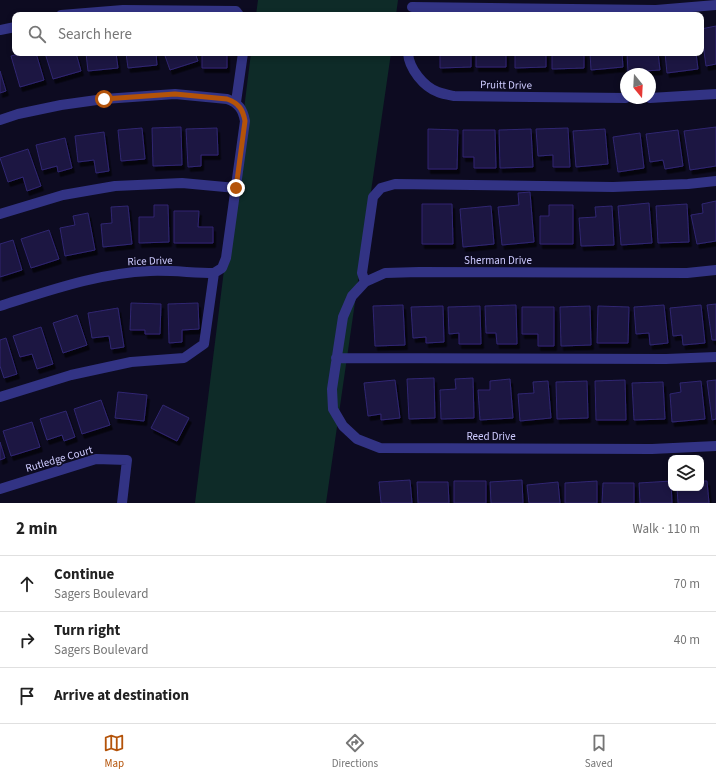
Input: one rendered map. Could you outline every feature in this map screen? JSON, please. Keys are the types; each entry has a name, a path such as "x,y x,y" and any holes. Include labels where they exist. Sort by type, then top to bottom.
{"street":[{"path":"412,7 656,10 716,5"},
{"path":"103,12 131,10 237,12"},
{"path":"0,30 12,27"},
{"path":"236,102 243,56"},
{"name":"Pruitt Drive","path":"408,56 408,59 425,84 438,92 454,96 620,98"},
{"path":"0,120 18,114 61,105 104,99 175,94 227,99 236,102 244,112 245,121 226,258 222,268 214,273 204,344 184,358 131,362 71,375 0,397"},
{"path":"656,98 716,94"},
{"path":"365,282 362,273 373,197 381,188 395,184 613,187 688,184 716,181"},
{"path":"0,214 63,195 115,186 182,183 236,188"},
{"name":"Sherman Drive","path":"336,358 343,317 352,296 365,282 385,273 687,274 716,270"},
{"name":"Rice Drive","path":"0,306 70,284 116,275 150,271 214,273"},
{"path":"336,358 666,359 716,357"},
{"name":"Reed Drive","path":"336,358 332,389 333,410 342,426 357,439 380,448 652,449 716,446"},
{"name":"Rutledge Court","path":"0,489 96,459 126,460 122,503"}],"green space":[{"path":"258,0 398,0 396,12 256,12"},
{"path":"251,56 391,56 326,503 195,503"}],"building":[{"path":"716,26 716,64 706,66 704,51 704,28"},
{"path":"11,56 37,56 44,80 20,87"},
{"path":"46,56 77,56 81,71 53,79"},
{"path":"86,56 116,56 118,68 88,71"},
{"path":"126,56 156,56 157,65 128,68"},
{"path":"165,56 196,56 198,61 170,70"},
{"path":"202,56 227,56 227,68 202,68"},
{"path":"440,56 471,56 471,67 440,68"},
{"path":"476,56 506,56 506,67 476,67"},
{"path":"515,56 546,56 546,67 515,68"},
{"path":"552,56 584,56 584,68 552,69"},
{"path":"590,56 622,56 623,67 591,70"},
{"path":"627,56 658,56 660,70 656,70 656,68 628,68"},
{"path":"665,56 696,56 698,69 667,73"},
{"path":"0,71 6,91 0,93"},
{"path":"181,127 182,165 153,166 152,128"},
{"path":"716,127 716,166 690,170 684,131"},
{"path":"142,128 145,159 121,161 118,130"},
{"path":"217,128 218,155 201,155 201,166 188,167 186,129"},
{"path":"568,128 570,167 553,167 553,155 538,156 536,129"},
{"path":"428,129 458,130 457,169 428,169"},
{"path":"531,129 533,167 500,168 499,130"},
{"path":"605,129 608,164 576,167 573,131"},
{"path":"463,130 495,130 496,168 474,168 474,157 463,157"},
{"path":"678,130 683,166 665,169 663,160 650,162 646,134"},
{"path":"104,132 109,171 96,173 94,160 78,162 75,136"},
{"path":"640,133 644,168 618,172 613,137"},
{"path":"65,138 72,168 58,172 57,166 42,170 36,145"},
{"path":"28,149 41,186 27,191 23,177 8,182 0,158"},
{"path":"530,192 534,242 502,245 498,207 519,205 518,193"},
{"path":"716,201 716,241 697,244 691,215 703,213 702,204"},
{"path":"649,203 652,243 621,245 618,206"},
{"path":"422,204 452,204 453,244 422,244"},
{"path":"687,204 689,242 658,243 656,206"},
{"path":"154,205 168,205 169,242 139,243 139,217 154,217"},
{"path":"549,205 573,205 573,244 540,244 540,216 549,216"},
{"path":"128,206 132,244 103,247 101,224 112,223 111,207"},
{"path":"491,206 494,244 463,247 460,209"},
{"path":"612,206 614,245 581,246 579,218 596,217 595,207"},
{"path":"174,211 199,211 198,227 213,227 213,243 174,243"},
{"path":"88,213 95,250 65,256 60,228 75,225 73,216"},
{"path":"49,230 59,259 31,268 21,239"},
{"path":"13,240 22,270 0,277 0,244"},
{"path":"131,303 161,304 160,334 145,334 145,330 130,330"},
{"path":"198,303 199,329 182,330 182,342 169,343 168,304"},
{"path":"716,304 716,340 712,340 707,305"},
{"path":"403,305 405,345 375,346 373,306"},
{"path":"516,305 517,344 497,344 496,333 486,333 485,306"},
{"path":"664,305 668,343 650,345 649,333 636,334 634,307"},
{"path":"701,305 705,343 683,345 682,335 673,336 670,308"},
{"path":"443,306 444,342 426,343 426,337 413,338 411,307"},
{"path":"480,306 481,344 459,344 459,333 449,334 448,307"},
{"path":"590,306 591,345 561,346 560,307"},
{"path":"598,306 629,307 628,343 597,343"},
{"path":"522,307 554,307 554,346 538,346 538,334 522,334"},
{"path":"118,308 124,347 111,349 109,336 92,338 88,313"},
{"path":"77,315 87,345 63,353 53,323"},
{"path":"41,327 53,364 37,369 32,354 20,357 13,336"},
{"path":"6,338 17,374 4,378 0,366 0,340"},
{"path":"434,378 435,418 409,419 407,379"},
{"path":"473,378 474,418 441,419 440,390 456,389 455,379"},
{"path":"510,379 513,418 480,420 478,390 490,390 490,381"},
{"path":"395,380 400,418 381,420 381,414 368,416 364,383"},
{"path":"625,380 626,420 596,420 595,381"},
{"path":"716,380 716,419 712,420 707,381"},
{"path":"548,381 551,418 520,421 518,394 534,393 533,382"},
{"path":"587,381 588,418 557,419 556,382"},
{"path":"701,381 705,419 672,422 670,394 681,392 680,383"},
{"path":"663,382 665,419 634,420 632,383"},
{"path":"118,392 147,395 144,421 115,418"},
{"path":"101,400 110,425 82,434 74,409"},
{"path":"163,405 189,418 177,441 151,428"},
{"path":"66,411 75,437 64,441 62,435 47,440 40,419"},
{"path":"32,422 40,447 11,456 3,431"},
{"path":"0,442 5,458 0,460"},
{"path":"410,480 412,503 381,503 379,482"},
{"path":"522,480 523,503 491,503 490,482"},
{"path":"454,481 486,481 486,503 454,503"},
{"path":"597,481 597,503 565,503 565,483"},
{"path":"668,481 668,491 671,491 672,503 640,503 639,483"},
{"path":"704,481 707,481 709,503 678,503 677,491 704,491"},
{"path":"417,482 448,482 449,503 418,503"},
{"path":"558,482 560,503 529,503 527,485"},
{"path":"603,483 634,483 634,503 602,503"}],"route":[{"path":"104,99 175,94 227,99 236,102 244,112 245,121 236,188"}]}
